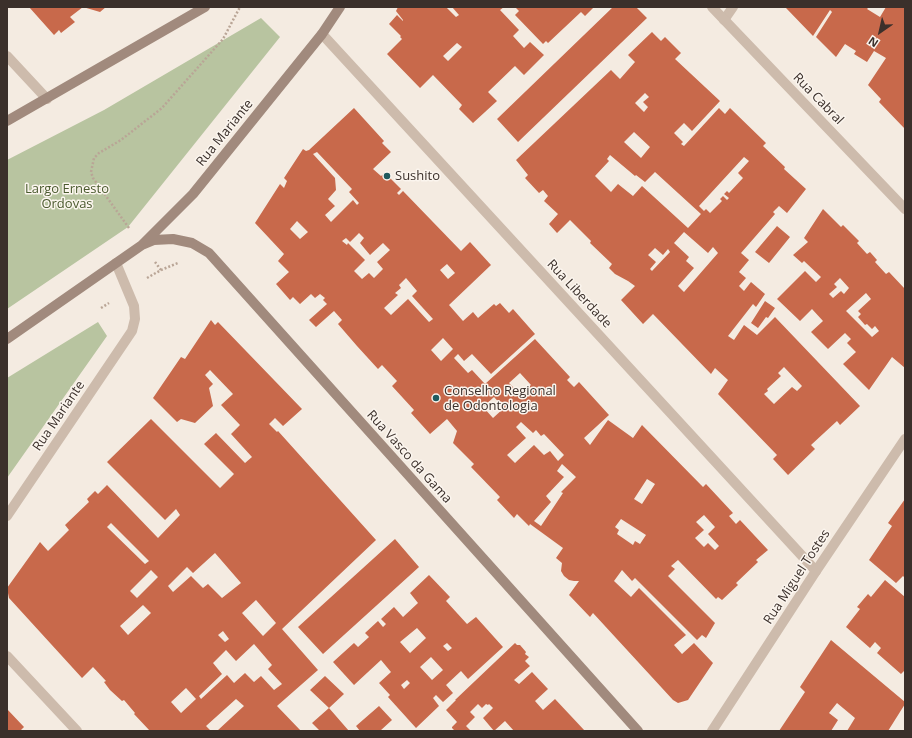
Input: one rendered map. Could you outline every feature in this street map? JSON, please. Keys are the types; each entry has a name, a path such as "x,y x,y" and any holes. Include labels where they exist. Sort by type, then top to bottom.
{"main road":[{"path":"7,121 205,7"},
{"name":"Rua Mariante","path":"7,339 142,245 193,194 322,34 340,7"},
{"name":"Rua Vasco da Gama","path":"142,245 154,240 173,239 192,244 209,253 638,731"}],"street":[{"name":"Rua Cabral","path":"712,7 905,209"},
{"path":"724,20 732,7"},
{"name":"Rua Liberdade","path":"322,34 816,571"},
{"path":"7,56 47,99"},
{"name":"Rua Mariante","path":"7,516 132,331 135,318 134,306 116,263"},
{"name":"Rua Miguel Tostes","path":"712,731 905,438"},
{"path":"7,656 77,731"}],"path":[{"path":"161,270 93,178 91,172 94,158 99,153 121,140 162,108 223,39 240,7"}],"green space":[{"name":"Largo Ernesto Ordovas","path":"261,18 280,37 128,227 7,309 7,160 104,110"},
{"path":"98,322 107,336 7,478 7,378"}],"building":[{"path":"29,7 83,7 70,17 75,22 61,33 59,30 54,35"},
{"path":"83,7 106,7 100,12"},
{"path":"398,7 446,7 456,17 459,15 452,7 504,7 500,10 519,30 513,36 524,48 530,42 544,55 524,75 515,66 488,92 497,101 473,123 459,109 462,105 433,75 420,88 387,54 402,39 400,37 401,36 389,24 397,15 403,21 396,11","holes":["457,43 462,47 448,61 443,56"]},
{"path":"515,7 594,7 585,16 581,12 548,43 546,41 543,44 515,15 519,11"},
{"path":"613,7 636,7 647,18 518,142 497,119"},
{"path":"869,7 867,9 880,17 886,7 905,7 905,129 879,102 881,99 868,85 886,58 874,51 867,62 854,54 856,51 845,44 836,57 816,37 832,12 830,10 813,36 786,8"},
{"path":"652,32 661,41 665,37 681,53 675,59 720,101 692,131 684,123 674,133 683,142 681,144 684,146 719,108 725,114 730,108 766,143 763,146 785,167 784,169 806,189 787,213 779,206 773,212 775,214 741,253 749,260 739,272 746,278 739,286 744,291 751,282 765,294 756,307 753,304 728,336 734,340 744,325 757,335 775,317 860,406 840,425 837,421 811,445 815,449 788,475 773,459 777,455 718,394 728,380 715,368 711,374 653,314 643,324 621,300 635,286 615,274 609,268 612,264 590,243 591,241 570,220 557,233 549,224 558,214 544,201 548,196 543,190 539,193 525,178 528,175 516,160 611,70 620,79 635,62 628,55","holes":["645,93 649,97 643,102 648,107 644,112 635,103","634,132 650,147 641,158 624,142","610,155 635,176 636,175 645,182 655,172 701,214 688,228 642,186 633,196 618,184 611,192 595,176 609,161 607,159","744,157 749,161 738,173 743,178 729,193 727,191 724,194 729,198 727,200 723,196 720,199 722,201 710,213 706,209 704,211 699,206","684,232 708,253 713,247 718,253 684,292 678,286 694,268 686,261 689,257 674,243","655,248 663,255 668,249 670,252 652,271 650,269 656,262 648,255","784,367 802,386 797,391 792,387 774,404 764,394 768,391 767,389 781,376 778,373"]},
{"path":"354,108 384,141 382,143 391,152 373,169 381,176 385,173 401,189 397,193 399,195 403,191 461,251 470,242 491,265 449,305 463,321 473,312 478,318 494,304 496,306 500,303 509,313 513,309 535,334 491,374 472,354 464,361 458,354 454,358 468,373 472,370 485,384 535,339 570,377 567,380 574,387 579,382 609,415 584,438 590,445 608,420 633,438 642,425 703,487 706,484 733,513 729,516 736,524 740,520 768,550 756,560 758,562 736,583 738,585 722,600 718,597 716,599 678,560 671,566 675,569 668,576 715,623 706,638 702,635 697,640 635,578 632,581 622,570 614,581 631,597 639,588 686,635 674,645 682,654 694,643 713,663 688,700 678,703 673,700 593,613 590,617 569,595 579,581 569,580 561,571 562,563 556,558 563,548 530,524 529,526 517,514 514,518 497,500 500,497 471,467 474,464 453,443 457,431 447,419 430,434 411,413 414,410 392,386 397,381 382,365 378,369 357,346 338,324 342,320 334,311 316,327 309,320 327,304 323,300 325,298 320,294 315,298 311,294 300,304 293,297 290,300 276,284 289,272 278,261 284,254 255,223 280,184 284,188 287,181 284,178 303,149 306,151 309,150","holes":["317,152 352,189 349,192 359,203 357,205 353,200 331,222 325,215 335,206 328,199 336,190 335,178 313,154","297,221 308,232 300,239 290,229","359,233 364,238 360,243 370,255 383,243 390,250 377,262 383,269 374,278 369,273 362,279 354,271 365,260 348,243 347,245 342,241 346,238 350,242","447,264 455,273 448,279 440,270","406,278 417,291 412,296 433,319 429,322 408,299 391,315 384,308 398,295 395,293 401,288 399,285","443,338 453,349 441,361 431,350","520,373 531,385 520,394 509,383","494,397 504,408 493,418 483,407","521,422 533,433 536,430 541,436 544,434 564,455 558,461 550,451 544,455 534,445 515,463 507,455 526,438 516,427","562,464 576,477 561,492 563,493 541,526 534,521 551,502 546,496 564,477 557,471","647,479 655,484 642,504 634,499","704,515 715,527 708,534 719,546 715,550 708,543 704,547 695,538 704,530 696,522","621,519 646,535 640,544 635,541 633,545 617,534 619,530 615,527"]},
{"path":"823,209 841,227 843,225 859,241 857,243 867,254 870,252 877,260 875,262 886,274 889,272 905,289 905,368 892,357 869,390 843,364 856,352 847,343 851,339 845,333 828,349 811,332 823,321 812,309 800,321 777,299 805,271 816,282 821,277 804,261 802,263 793,255 808,242 804,238","holes":["840,278 849,288 844,294 841,291 833,298 829,294 837,287 834,284","866,293 871,299 858,311 861,314 858,317 865,325 867,324 872,329 875,326 879,331 872,337 846,311"]},
{"path":"777,226 790,237 769,263 755,252"},
{"path":"765,301 775,308 758,328 751,323"},
{"path":"211,320 215,325 218,322 302,409 283,426 275,418 269,424 277,432 278,431 376,540 282,629 318,670 277,706 301,731 217,731 244,706 236,699 206,726 211,731 150,731 134,714 135,713 124,700 122,701 110,690 104,682 106,681 93,667 82,678 9,598 7,588 40,542 48,551 69,530 65,525 89,502 87,499 95,491 98,494 107,485 158,538 180,515 176,509 165,520 107,462 151,419 220,488 234,474 204,444 216,433 245,463 252,457 231,434 240,425 221,405 233,394 210,370 205,375 213,384 209,388 213,406 195,423 181,419 177,422 153,398 181,357 185,359","holes":["111,523 149,561 145,564 107,527","215,553 241,583 222,598 208,584 203,588 191,576 173,592 168,586 187,567 193,573","151,570 158,577 137,598 130,591","256,600 276,623 263,636 242,613","143,605 151,613 128,635 120,626","223,631 229,639 225,642 218,635","254,644 272,665 268,669 282,684 274,690 261,676 254,682 245,673 234,683 227,675 201,699 199,696 222,674 213,663 226,650 236,661","186,688 196,699 181,713 171,702"]},
{"path":"905,499 905,578 903,576 896,583 869,560 892,526 888,523"},
{"path":"395,539 419,567 323,654 298,627"},
{"path":"429,575 450,597 446,601 467,624 476,617 503,647 468,679 461,671 446,685 453,693 443,702 436,695 433,698 439,706 416,728 388,697 390,695 379,683 391,672 381,660 354,685 333,662 354,643 358,647 369,637 365,633 378,621 383,627 386,624 381,619 394,607 403,617 418,603 410,593","holes":["417,628 426,638 410,653 400,642","447,643 452,648 448,651 443,646","431,657 443,670 432,680 420,667","407,680 410,683 404,689 401,685"]},
{"path":"885,580 905,597 905,670 901,674 877,653 881,648 875,642 870,648 846,627 860,609 857,607 868,594 871,597"},
{"path":"831,640 905,702 888,731 847,731 855,718 837,703 829,713 838,720 831,731 779,731 805,692 800,687"},
{"path":"515,643 520,645 526,652 525,654 529,657 525,661 530,666 514,680 519,684 532,672 548,689 535,701 543,710 555,699 585,731 514,731 505,721 494,731 483,718 493,708 489,704 486,704 482,708 478,704 470,712 475,717 466,726 471,731 455,731 452,728 457,722 446,710"},
{"path":"325,676 344,694 329,708 310,690"},
{"path":"379,706 392,720 380,731 360,731 356,726"},
{"path":"329,708 349,731 320,731 312,723"},
{"path":"7,709 24,727 20,731 7,731"}],"place":[{"name":"Sushito","path":"387,176"},
{"name":"Conselho Regional de Odontologia","path":"436,398"}]}
